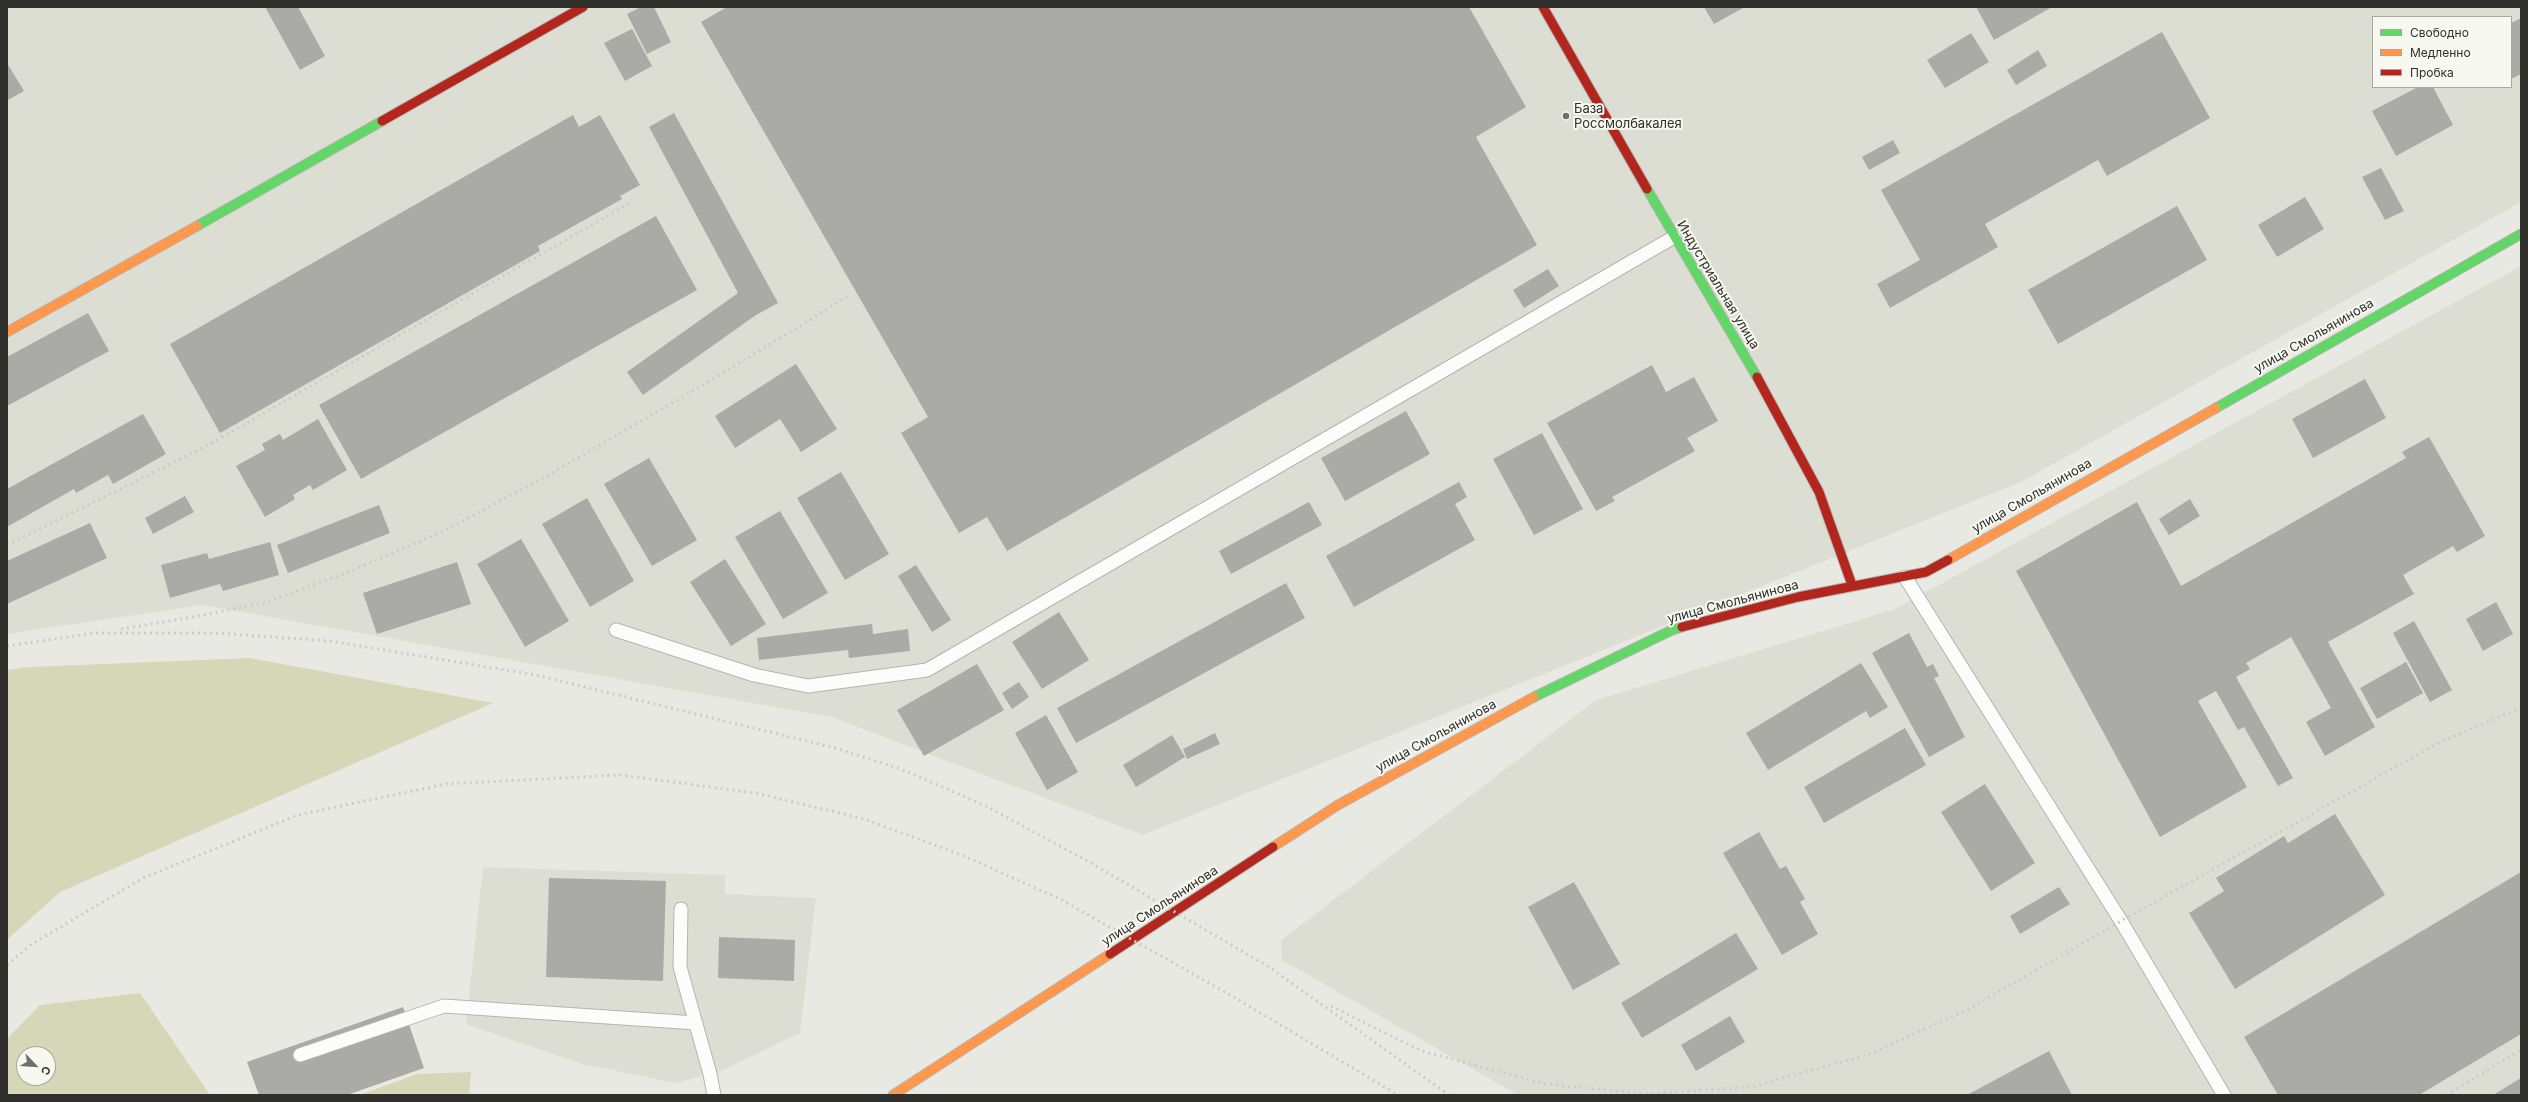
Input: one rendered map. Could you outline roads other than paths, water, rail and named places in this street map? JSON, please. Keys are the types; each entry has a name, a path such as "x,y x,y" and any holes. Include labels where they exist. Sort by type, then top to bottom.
{"street":[{"path":"7,332 60,304 583,7"},
{"name":"Индустриальная улица","path":"1544,7 1674,237 1764,388 1819,492 1852,585"},
{"name":"улица Смольянинова","path":"893,1095 1338,806 1528,699 1672,630 1852,585 1926,572 2521,234"}],"lane":[{"path":"616,630 754,675 808,686 928,670 1674,237"},
{"path":"1904,577 2121,921 2224,1095"},
{"path":"682,909 680,967 714,1095"},
{"path":"300,1055 444,1006 696,1024"},
{"path":"916,1080 918,1095"}],"railway":[{"path":"7,545 210,444 632,202"},
{"path":"121,629 194,617 267,602 349,572 448,529 552,473 708,382 847,297"},
{"path":"7,646 94,633 216,633 330,641 536,675 835,748 901,769 988,807 1091,863 1269,967 1449,1095"},
{"path":"1331,1006 1422,1051 1545,1084 1647,1094 1750,1087 1867,1055 1967,1010 2121,921 2442,741 2521,708"},
{"path":"7,965 32,944 143,878 298,815 446,784 620,775 756,793 864,819 964,856 1060,899 1232,996 1398,1095"},
{"path":"2446,1095 2521,1050"}],"place":[{"name":"База Россмолбакалея","path":"1566,116"}]}
